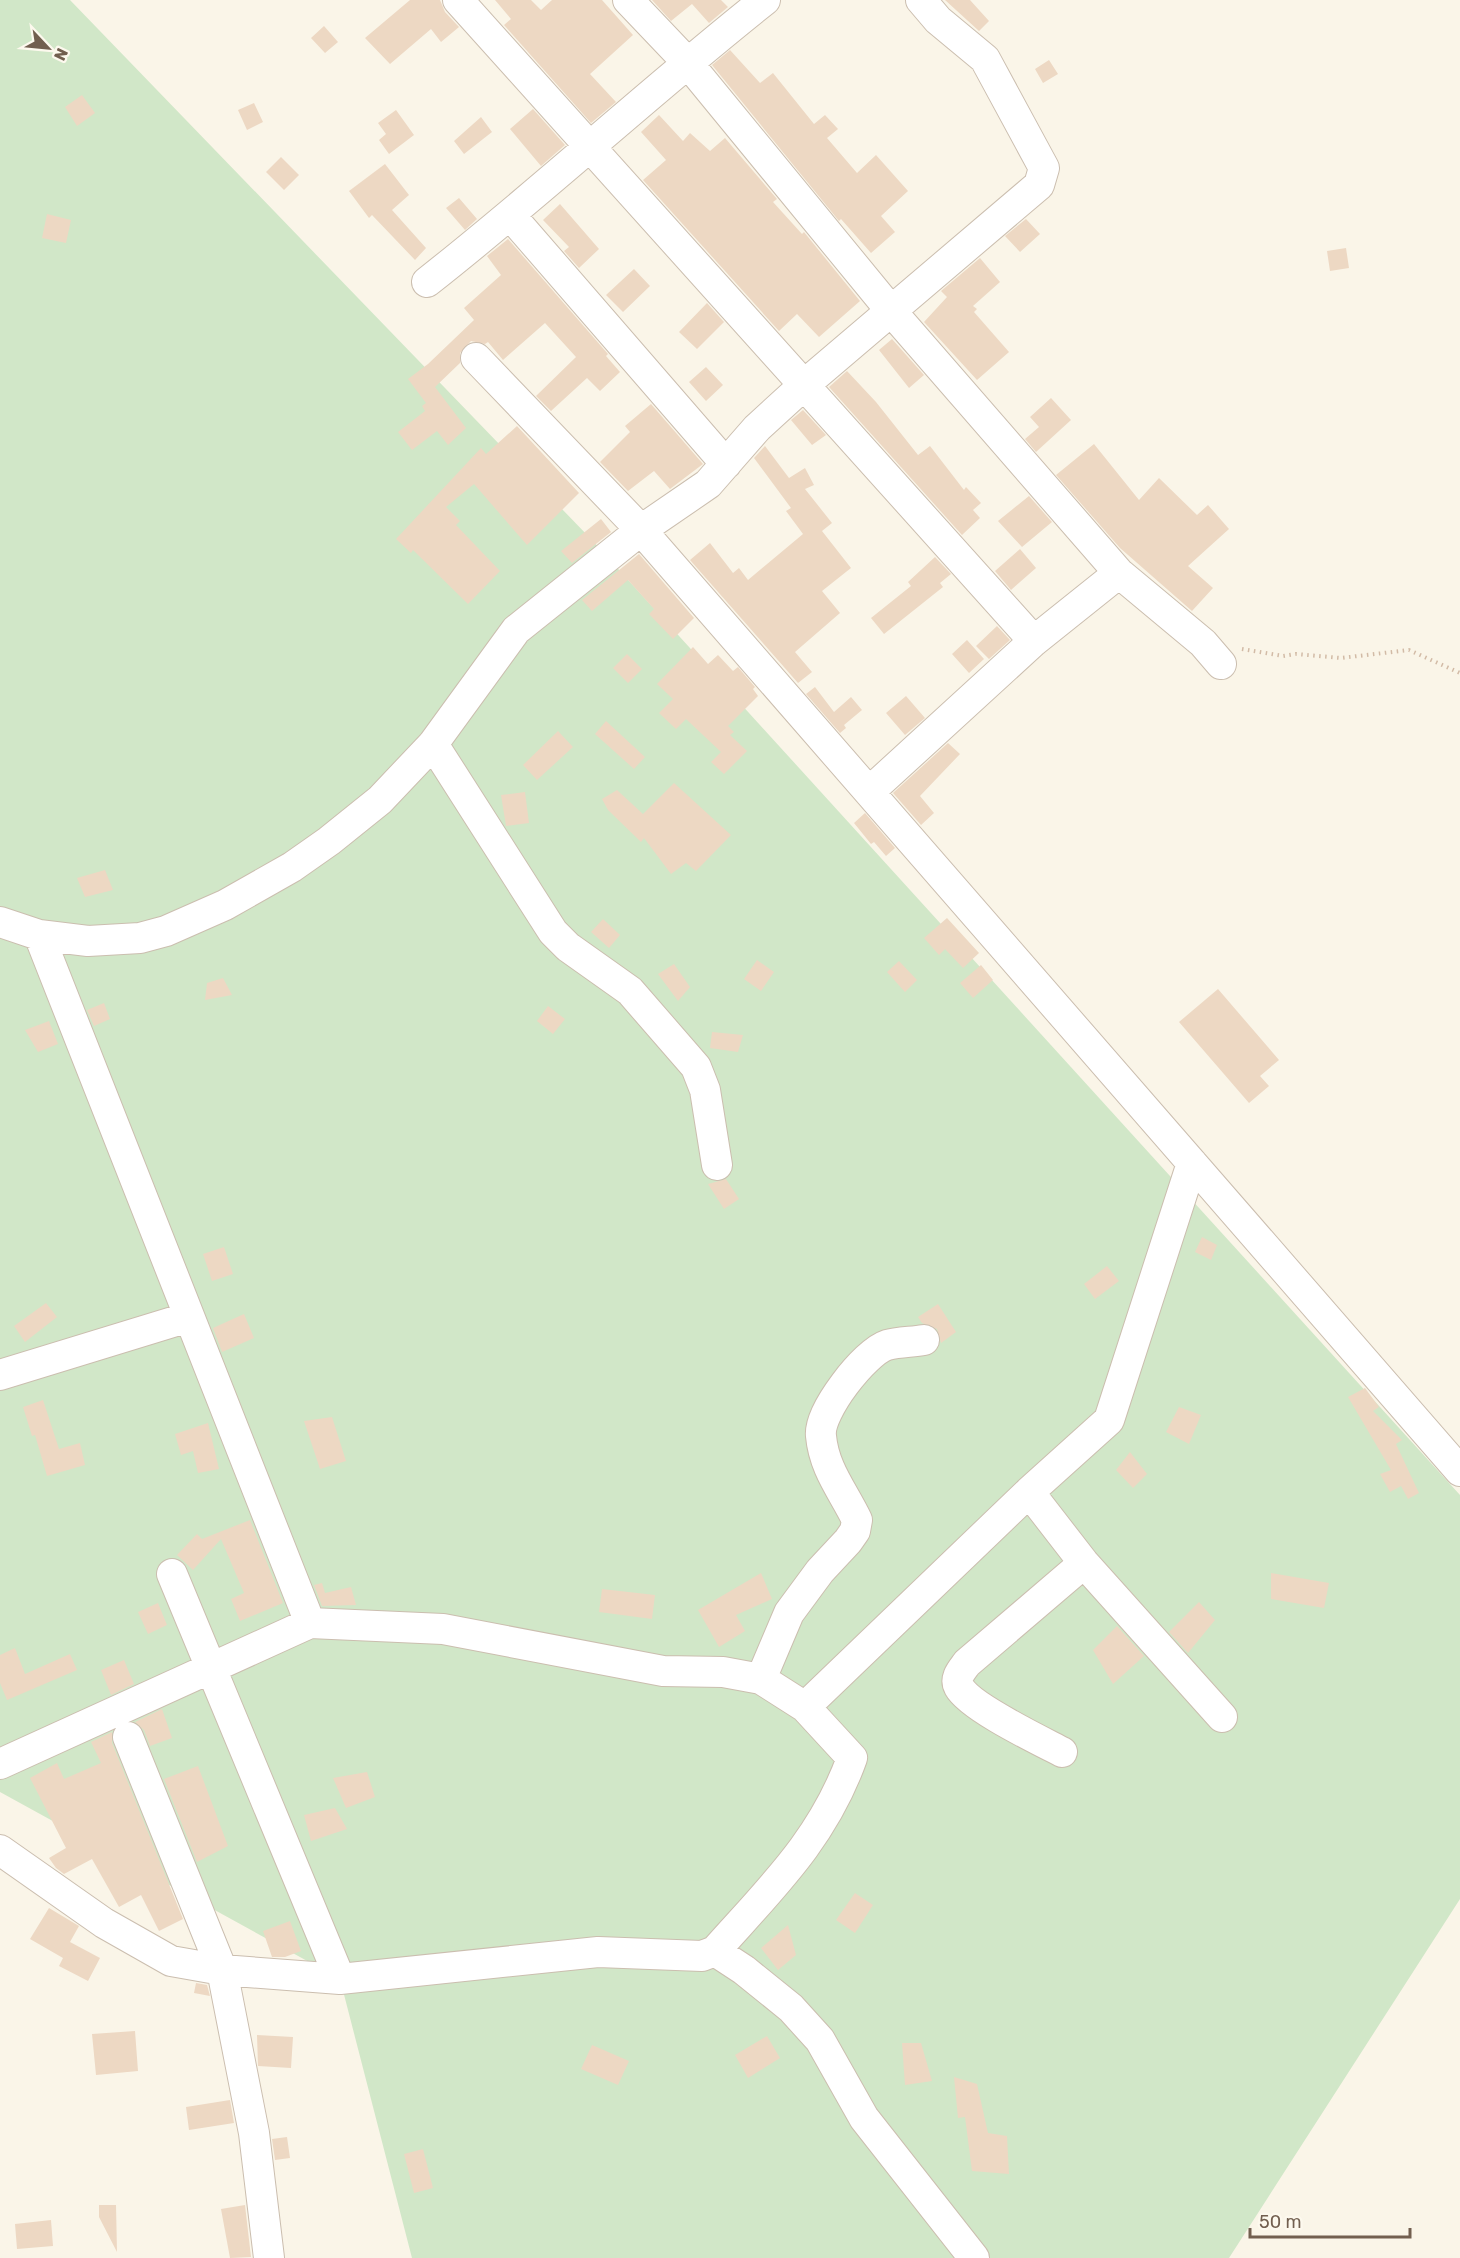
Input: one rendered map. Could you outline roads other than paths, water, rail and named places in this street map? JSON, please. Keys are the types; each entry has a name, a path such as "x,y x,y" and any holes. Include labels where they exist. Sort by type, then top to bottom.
{"street":[{"path":"458,0 1034,641"},
{"path":"628,0 687,62 892,312 1119,573 1212,653"},
{"path":"427,282 511,216 687,62 765,0"},
{"path":"0,922 39,934 88,941 140,938 166,931 225,905 292,867 352,824 433,744 516,630 641,530 708,484 757,428 804,385 1039,185 1044,168 985,59 938,20 921,0"},
{"path":"511,216 726,464"},
{"path":"476,358 641,530 1460,1472"},
{"path":"868,792 1034,641 1119,573"},
{"path":"433,744 553,932 568,947 630,992 696,1067 705,1090 717,1166"},
{"path":"39,934 310,1623"},
{"path":"805,1707 1029,1492 1109,1420 1192,1163"},
{"path":"0,1375 189,1317"},
{"path":"761,1679 789,1613 820,1570 855,1531 857,1520 831,1478 823,1451 820,1432 830,1409 843,1386 873,1353 886,1345 924,1340"},
{"path":"1029,1492 1084,1563 1222,1717"},
{"path":"1062,1752 970,1700 958,1686 957,1676 967,1663 1084,1563"},
{"path":"172,1574 208,1667 340,1980"},
{"path":"0,1764 208,1667 310,1623 443,1629 663,1671 723,1672 761,1679 805,1707 852,1758 840,1793 796,1860 715,1951 702,1956 598,1952 340,1980 222,1970 171,1961 104,1923 0,1850"},
{"path":"128,1737 222,1970 254,2133 269,2258"},
{"path":"715,1951 744,1970 791,2007 820,2040 864,2118 974,2258"}]}
